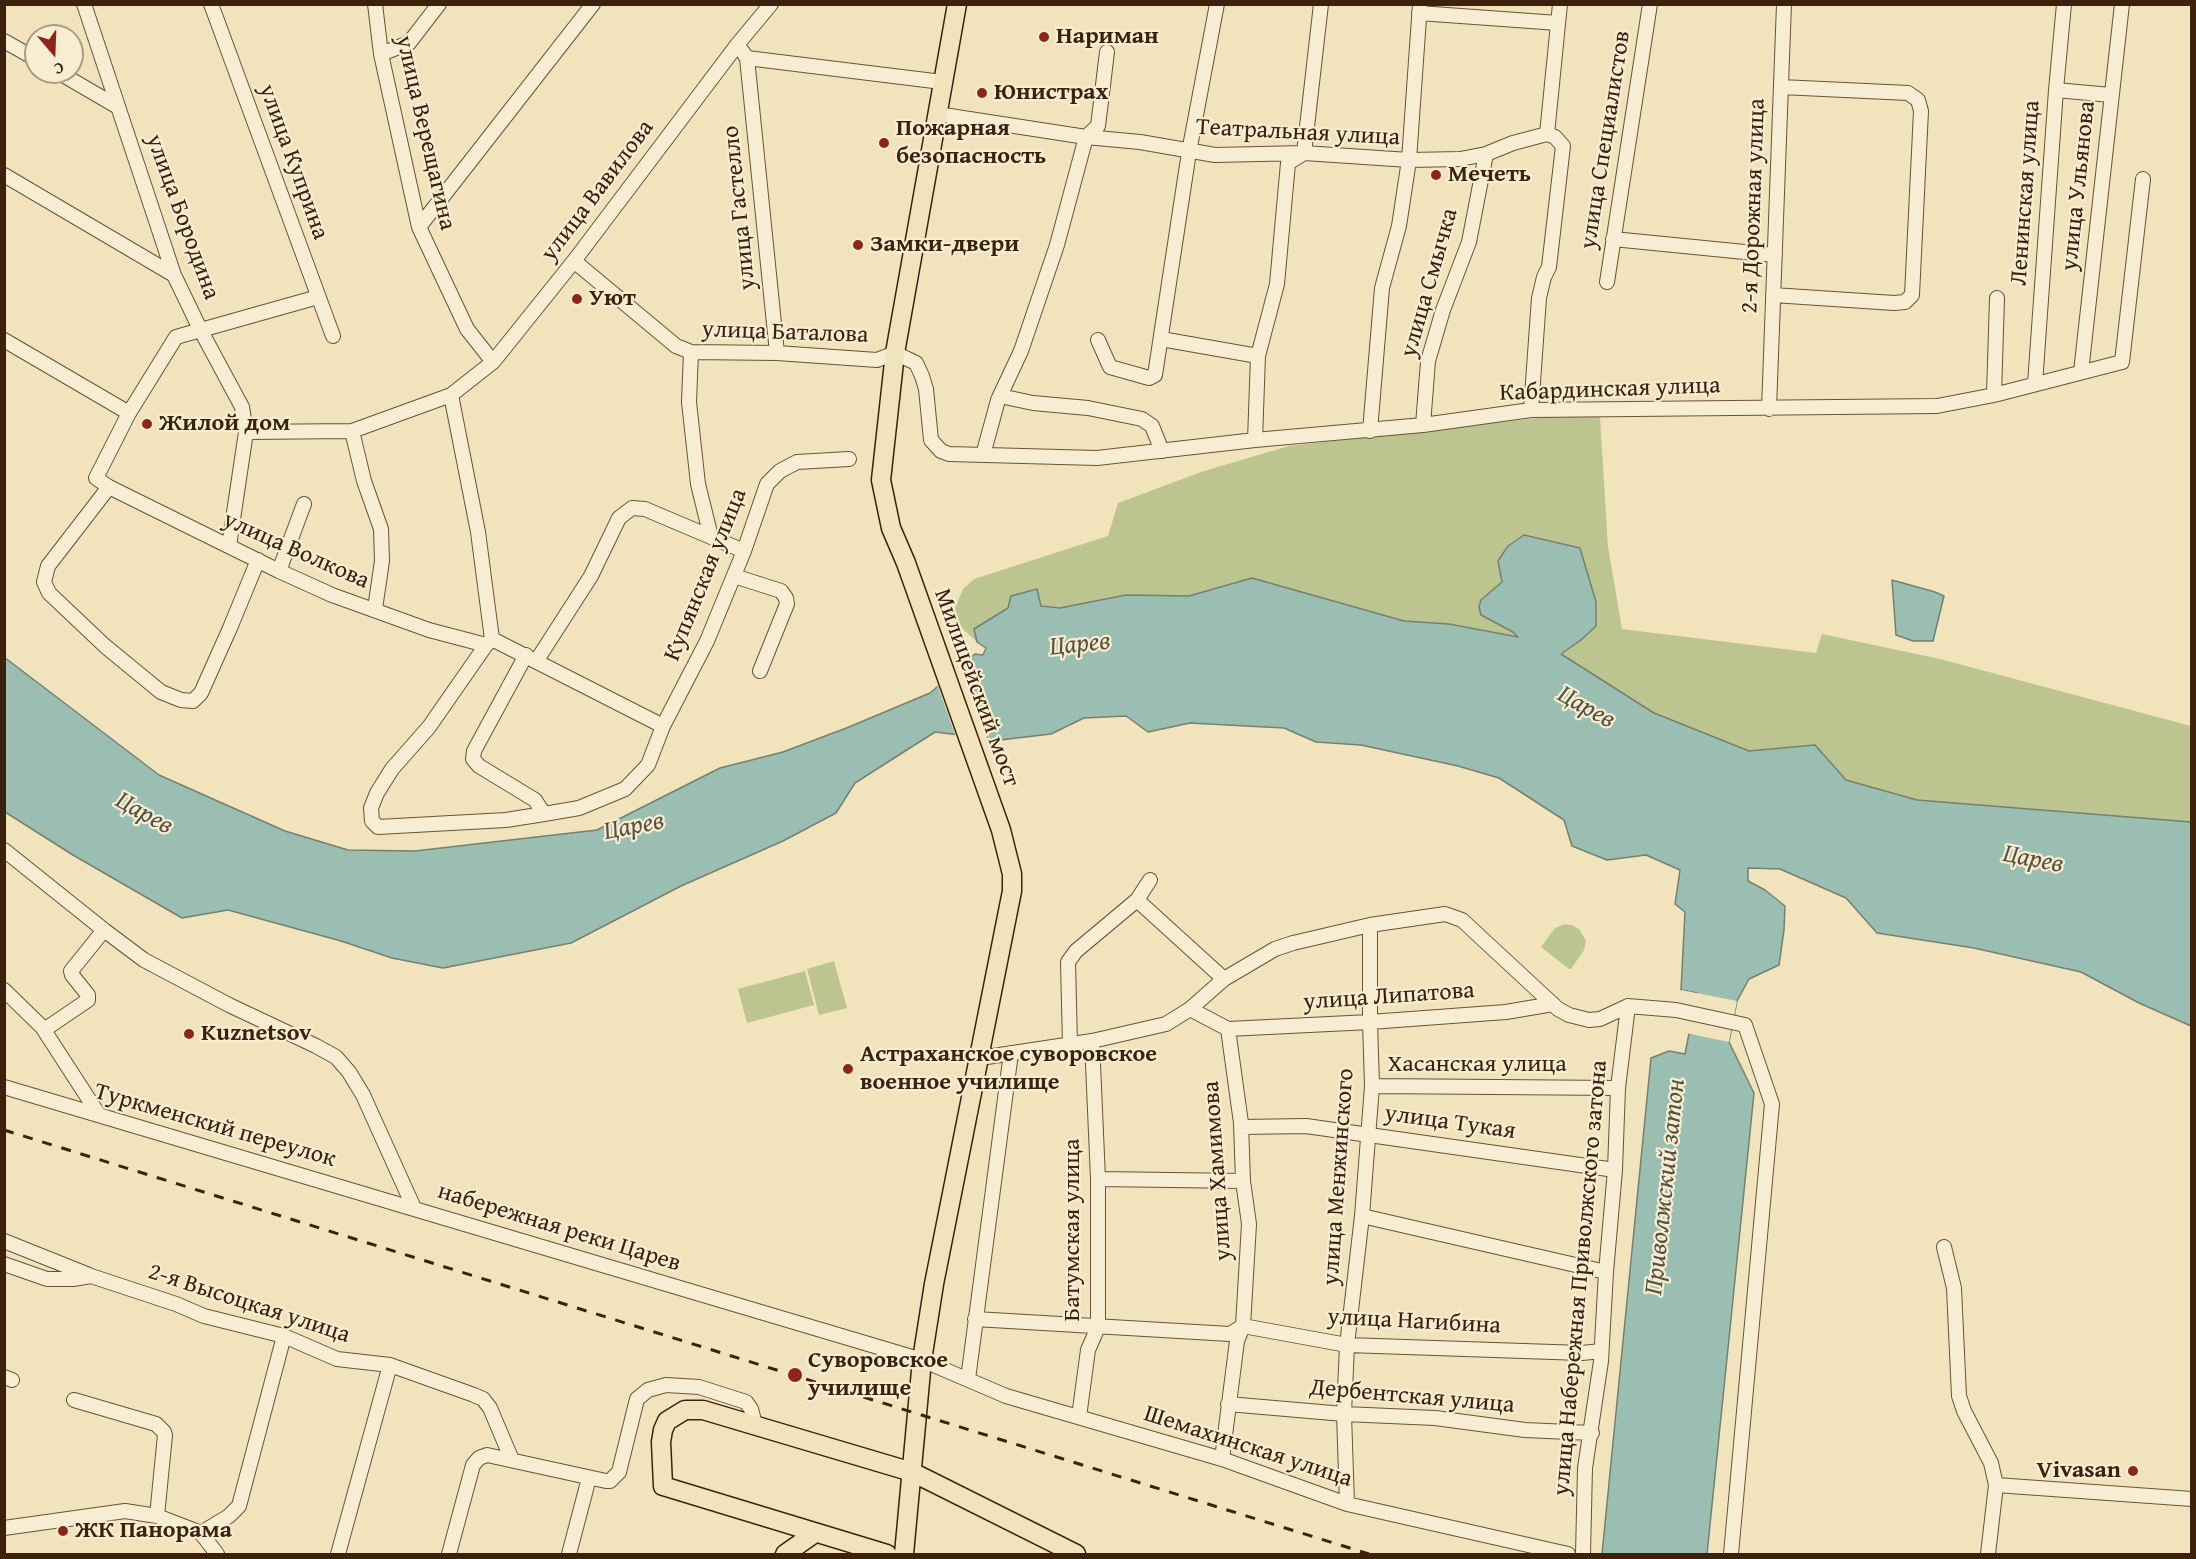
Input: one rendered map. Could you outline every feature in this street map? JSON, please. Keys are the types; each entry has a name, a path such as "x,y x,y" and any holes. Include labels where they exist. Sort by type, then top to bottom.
{"main road":[{"name":"Милицейский мост","path":"904,1554 922,1359 934,1284 1012,891 1012,874 1001,830 906,562 891,528 881,480 894,353 957,4"},
{"path":"887,1554 663,1486 661,1452 663,1430 667,1421 675,1414 685,1410 703,1410 912,1472 1076,1554"},
{"path":"785,1554 816,1533"}],"street":[{"name":"улица Бородина","path":"84,4 174,275 200,329 242,406 246,432 229,546"},
{"name":"улица Куприна","path":"211,4 333,336"},
{"name":"улица Верещагина","path":"375,4 381,54 419,227 467,329 493,362"},
{"path":"381,54 409,43 439,4"},
{"path":"419,227 593,4"},
{"name":"улица Вавилова","path":"246,432 352,430 451,395 493,362 574,261 737,45 771,4"},
{"path":"1098,340 1110,367 1149,378 1155,375 1189,152 1217,4"},
{"path":"1255,440 1258,356 1277,284 1288,163 1304,153 1321,4"},
{"path":"1531,410 1539,298 1549,267 1563,146 1555,137 1547,134 1560,4"},
{"name":"улица Специалистов","path":"1607,282 1650,4"},
{"name":"2-я Дорожная улица","path":"1769,409 1784,4"},
{"name":"Ленинская улица","path":"2035,384 2064,4"},
{"name":"улица Ульянова","path":"2081,372 2122,4"},
{"path":"1370,430 1382,288 1399,226 1409,160 1419,9 1558,23"},
{"path":"4,41 24,52"},
{"path":"737,45 747,58 942,82"},
{"path":"983,455 1000,396 1021,351 1057,245 1086,137 1098,126 1107,52"},
{"name":"улица Гастелло","path":"747,58 777,353"},
{"path":"79,84 118,107"},
{"path":"1773,296 1894,303 1905,302 1912,295 1921,111 1918,99 1908,93 1781,87"},
{"path":"2056,90 2111,95"},
{"name":"Театральная улица","path":"937,114 1086,137 1140,142 1215,155 1304,153 1409,160 1460,159 1486,154 1513,143 1547,134"},
{"name":"улица Смычка","path":"1423,425 1428,361 1443,310 1469,242 1486,154"},
{"path":"4,175 174,275"},
{"name":"Кабардинская улица","path":"1097,458 1255,440 1423,425 1531,410 1937,406 1994,395 2122,362 2142,179"},
{"path":"1613,239 1775,255"},
{"name":"улица Баталова","path":"574,261 676,346 691,352 777,353 877,360 894,353 916,363 922,376 929,434 935,446 949,454 1097,458"},
{"path":"4,340 129,413 176,337 318,297"},
{"path":"1994,395 1997,298"},
{"path":"1161,339 1258,356"},
{"path":"691,352 690,414 698,484 711,537"},
{"path":"451,395 478,532 489,642 429,727 392,769 371,808 372,821 378,827 506,820 544,814 535,800 479,766 473,759 474,751 532,657 591,576 619,518 632,508 645,509 744,550"},
{"path":"1000,396 1033,403 1088,408 1148,421 1162,451"},
{"name":"улица Волкова","path":"129,413 96,478 109,488 332,595 429,630 489,642 532,657 663,726"},
{"path":"352,430 364,480 381,529 382,561 375,609"},
{"name":"Купянская улица","path":"544,814 579,808 626,789 648,765 663,726 707,641 744,550 767,484 773,476 797,462 849,459"},
{"path":"109,488 48,566 44,582 49,593 105,646 161,692 181,700 193,701 201,693 258,560"},
{"path":"279,571 304,504"},
{"path":"734,576 781,591 786,597 787,604 760,670"},
{"name":"набережная реки Царев","path":"4,850 144,960 229,1005 336,1057 349,1071 363,1095 414,1208 922,1359"},
{"path":"1070,1044 1068,962 1076,951 1137,900 1150,880"},
{"path":"1137,900 1224,979"},
{"path":"980,1058 1092,1041 1166,1024 1190,1009 1224,979 1275,949 1370,925 1445,914 1458,918 1553,1004 1569,1015 1589,1020 1600,1019 1628,1006 1676,1010 1739,1023 1772,1104 1731,1554"},
{"name":"улица Менжинского","path":"1347,1504 1344,1414 1347,1345 1370,1134 1372,1086 1370,925"},
{"path":"44,1030 88,1000 88,995 71,971 104,930"},
{"path":"4,990 44,1030 99,1115"},
{"name":"улица Липатова","path":"1228,1029 1506,1012 1553,1004"},
{"name":"улица Набережная Приволжского затона","path":"1583,1554 1585,1468 1592,1433 1601,1351 1615,1170 1618,1088 1628,1006"},
{"path":"1190,1009 1228,1029"},
{"name":"улица Хамимова","path":"1222,1459 1237,1341 1243,1326 1249,1224 1243,1181 1241,1127 1228,1029"},
{"name":"Батумская улица","path":"1080,1418 1088,1350 1098,1328 1098,1179 1092,1041"},
{"path":"968,1378 1011,1053"},
{"name":"Хасанская улица","path":"1372,1086 1618,1088"},
{"name":"Туркменский переулок","path":"4,1087 414,1208"},
{"name":"улица Тукая","path":"1241,1127 1306,1126 1615,1170"},
{"path":"1098,1179 1243,1181"},
{"path":"1362,1216 1606,1272"},
{"path":"4,1241 91,1276"},
{"path":"1944,1247 1954,1288 1959,1396 1964,1411 1991,1463 1996,1485 1988,1554"},
{"name":"2-я Высоцкая улица","path":"4,1264 47,1279 91,1276 176,1304 204,1316 284,1336 337,1359 390,1365 483,1399 490,1408 512,1460"},
{"name":"улица Нагибина","path":"975,1319 1230,1334 1243,1326 1347,1345 1582,1353 1601,1351"},
{"path":"201,1533 229,1516 239,1506 284,1336"},
{"name":"Шемахинская улица","path":"922,1359 1006,1396 1222,1459 1347,1504 1568,1554"},
{"path":"338,1554 390,1365"},
{"path":"449,1554 473,1465 479,1458 487,1455 589,1478 606,1481 615,1479 618,1475 637,1399 648,1390 657,1387 683,1384 746,1402 751,1409 755,1424"},
{"path":"74,1400 156,1424 164,1432 157,1516"},
{"name":"Дербентская улица","path":"1228,1404 1344,1414 1435,1418 1525,1430 1592,1433"},
{"path":"569,1554 589,1478"},
{"path":"1996,1485 2192,1499"},
{"path":"4,1528 117,1511 157,1516 201,1533 217,1554"}],"green space":[{"path":"1547,417 1600,417 1608,547 1622,629 1816,653 1822,634 1940,659 2191,726 2191,822 1917,800 1846,780 1815,745 1749,751 1654,713 1560,654 1581,640 1596,602 1580,548 1524,535 1508,546 1498,561 1502,582 1481,600 1519,637 1449,624 1404,621 1252,578 1189,596 1126,595 1060,608 1041,606 1037,589 975,629 977,642 951,618 963,589 974,579 1108,536 1118,503 1204,471 1289,446"},
{"path":"1565,924 1579,929 1586,941 1584,950 1571,969 1541,947 1555,928"},
{"path":"834,961 847,1008 819,1015 807,969"},
{"path":"805,971 814,1005 747,1023 738,989"}],"water":[{"path":"1524,535 1580,548 1596,602 1596,626 1561,654 1654,713 1749,751 1815,745 1846,780 1917,800 2191,822 2191,1026 2139,1003 2081,972 1974,948 1877,933 1846,898 1780,869 1748,868 1748,881 1765,890 1785,906 1784,930 1779,965 1749,979 1737,1001 1729,1042 1754,1093 1707,1554 1602,1554 1651,1058 1669,1051 1685,1054 1697,993 1681,990 1685,912 1675,904 1680,870 1646,855 1607,860 1572,846 1564,820 1499,778 1458,766 1361,745 1316,742 1284,728 1190,723 1148,732 1126,716 1084,718 1051,734 1000,740 935,732 855,783 836,813 783,841 681,886 571,943 443,968 392,958 341,941 228,910 182,918 73,855 5,812 4,657 159,775 285,831 348,850 415,851 597,830 720,768 783,752 930,693 975,654 983,655 986,648 977,642 974,629 1008,608 1011,596 1037,589 1041,606 1060,608 1126,595 1189,596 1252,578 1404,621 1449,624 1518,637 1481,615 1479,607 1481,600 1502,582 1498,561 1508,546"},
{"path":"1892,580 1944,596 1933,641 1913,641 1896,635"}],"pier":[{"path":"962,663 988,741 956,737 937,684"},
{"path":"1681,990 1737,1001 1729,1042 1686,1033 1693,995 1680,993"}],"railway":[{"path":"4,1130 1369,1554"}],"place":[{"name":"Нариман","path":"1044,37"},
{"name":"Юнистрах","path":"982,93"},
{"name":"Пожарная безопасность","path":"884,143"},
{"name":"Мечеть","path":"1436,175"},
{"name":"Замки-двери","path":"858,245"},
{"name":"Уют","path":"577,299"},
{"name":"Жилой дом","path":"147,424"},
{"name":"Kuznetsov","path":"189,1034"},
{"name":"Астраханское суворовское военное училище","path":"848,1069"},
{"name":"Суворовское училище","path":"795,1375"},
{"name":"Vivasan","path":"2133,1471"},
{"name":"ЖК Панорама","path":"63,1531"}],"water label":[{"name":"Царев","path":"1080,645"},
{"name":"Царев","path":"1586,708"},
{"name":"Царев","path":"144,814"},
{"name":"Царев","path":"634,827"},
{"name":"Царев","path":"2033,860"},
{"name":"Приволжский затон","path":"1666,1187"}]}
